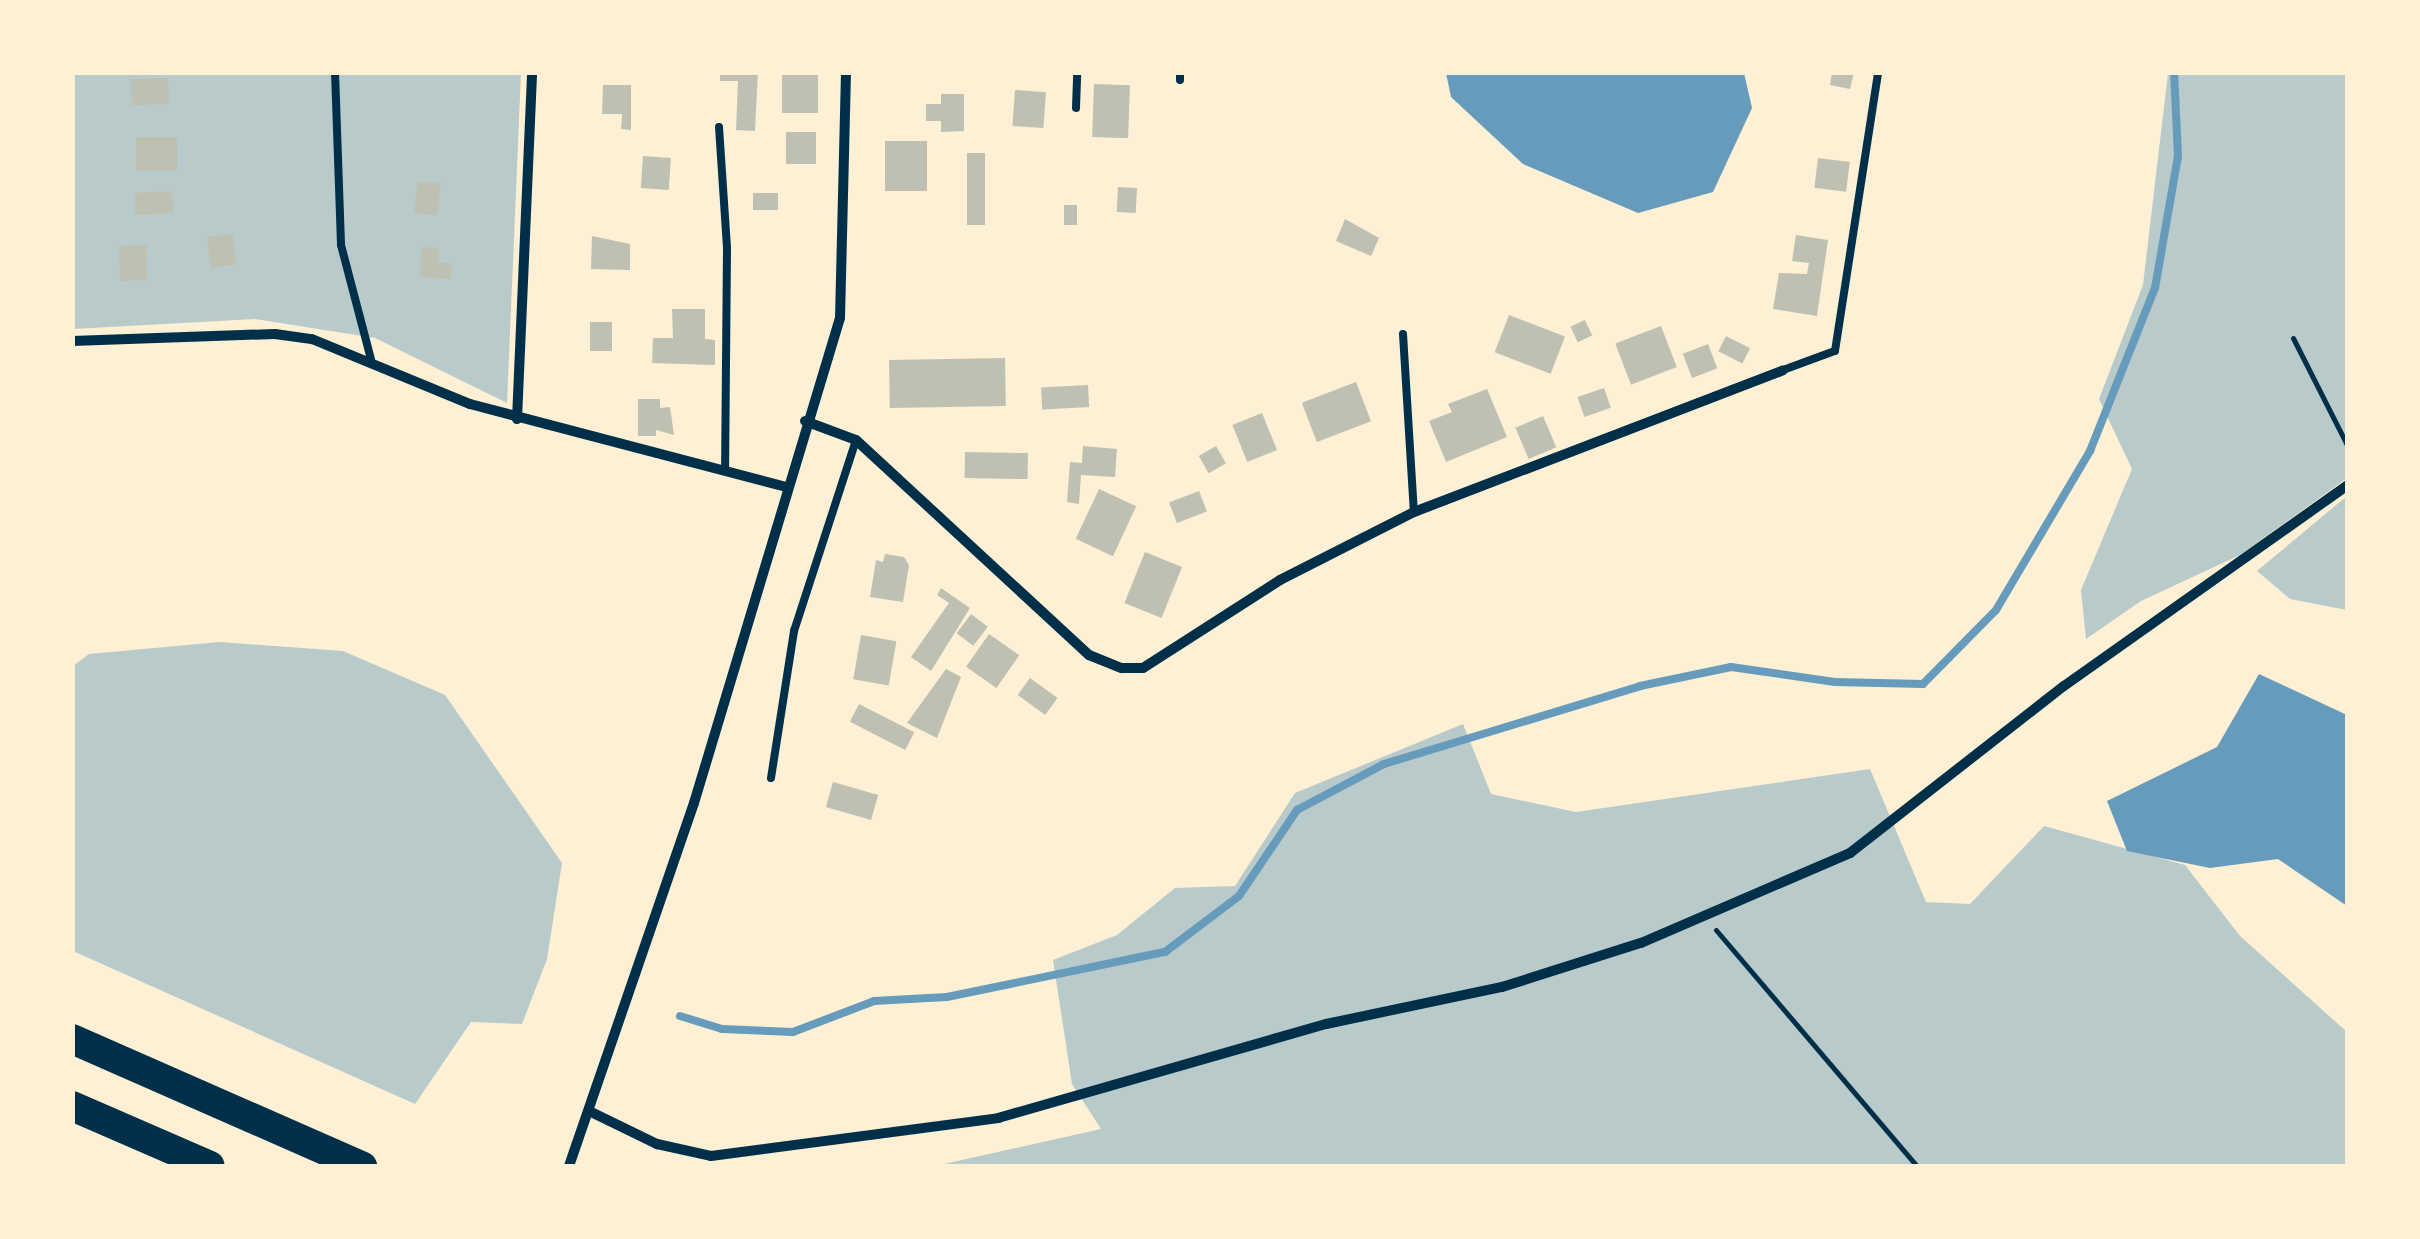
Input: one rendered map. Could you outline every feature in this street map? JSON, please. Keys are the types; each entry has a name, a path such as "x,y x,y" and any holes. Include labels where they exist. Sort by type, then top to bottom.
{"highway":[{"path":"72,1039 362,1166"},
{"path":"72,1106 210,1166"}],"street":[{"path":"517,419 532,72"},
{"path":"569,1166 694,804 846,284 846,72"},
{"path":"72,341 275,334 371,359 517,419 787,487"},
{"path":"804,421 856,440 1024,600 1089,654 1122,668 1143,668 1280,580 1414,512 1783,370"},
{"path":"590,1111 657,1144 711,1156 998,1118 1326,1024 1502,988 1709,914 1850,853 2064,686 2348,485"}],"lane":[{"path":"335,72 341,245 371,359"},
{"path":"1076,72 1076,108"},
{"path":"1783,370 1835,351 1878,72"},
{"path":"719,128 728,248 725,470"},
{"path":"1403,334 1414,512"},
{"path":"771,778 794,631 856,440"}],"path":[{"path":"2293,338 2348,447"},
{"path":"1709,914 1917,1166"}],"shaded area":[{"path":"72,73 521,73 507,403 375,338 255,319 73,329"},
{"path":"2168,73 2347,73 2347,478 2240,555 2141,601 2086,639 2081,590 2132,469 2099,399 2143,285"},
{"path":"2347,496 2347,610 2290,599 2257,571"},
{"path":"220,642 343,651 445,695 562,863 547,959 522,1024 471,1022 415,1104 73,951 73,666 89,654"},
{"path":"1463,724 1491,794 1576,812 1870,769 1926,902 1970,904 2044,826 2185,865 2240,936 2347,1032 2347,1166 935,1166 1101,1129 1072,1084 1053,960 1117,935 1175,888 1235,886 1295,793"}],"water":[{"path":"1446,73 1744,73 1752,108 1713,192 1638,213 1523,164 1451,97"},
{"path":"2259,674 2347,715 2347,906 2278,859 2210,868 2127,851 2107,801 2217,747"}],"building":[{"path":"720,72 758,72 755,131 736,130 738,81 720,81"},
{"path":"782,72 818,72 818,113 782,113"},
{"path":"1832,72 1854,72 1850,89 1830,85"},
{"path":"168,78 169,104 132,105 131,79"},
{"path":"1094,84 1130,85 1128,138 1092,137"},
{"path":"603,85 631,85 631,130 621,129 622,114 602,114"},
{"path":"1015,90 1046,92 1043,128 1012,126"},
{"path":"941,94 964,94 964,131 941,132 941,121 926,121 926,104 941,104"},
{"path":"786,132 816,132 816,164 786,164"},
{"path":"136,137 177,137 177,171 136,171"},
{"path":"885,141 927,141 927,191 885,191"},
{"path":"967,153 985,153 985,225 967,225"},
{"path":"643,156 671,158 669,190 641,188"},
{"path":"1818,158 1850,162 1846,192 1814,188"},
{"path":"418,181 441,184 437,216 414,213"},
{"path":"1118,187 1137,188 1136,213 1117,212"},
{"path":"172,191 173,213 135,215 134,193"},
{"path":"753,193 778,193 778,210 753,210"},
{"path":"1064,205 1077,205 1077,225 1064,225"},
{"path":"1345,219 1379,238 1371,256 1336,241"},
{"path":"233,234 236,265 210,268 207,237"},
{"path":"1796,235 1828,240 1817,316 1773,309 1779,273 1807,274 1809,263 1792,261"},
{"path":"592,236 630,244 630,270 591,269"},
{"path":"146,245 147,280 120,281 119,246"},
{"path":"421,247 439,248 438,263 452,263 451,279 420,277"},
{"path":"672,309 705,309 705,339 715,340 715,365 652,363 653,338 673,338"},
{"path":"1509,315 1565,337 1551,374 1495,352"},
{"path":"1585,320 1592,335 1578,342 1570,327"},
{"path":"590,322 612,322 612,351 590,351"},
{"path":"1661,326 1677,367 1631,385 1615,344"},
{"path":"1726,336 1750,348 1742,363 1718,351"},
{"path":"1708,344 1717,368 1692,378 1683,354"},
{"path":"1005,358 1006,406 890,408 889,360"},
{"path":"1356,382 1371,421 1317,442 1302,403"},
{"path":"1088,385 1089,407 1042,409 1041,387"},
{"path":"1604,388 1611,408 1584,417 1578,397"},
{"path":"1487,389 1507,437 1446,462 1429,421 1452,412 1448,404"},
{"path":"638,399 660,399 660,408 670,407 674,435 656,430 656,436 638,436"},
{"path":"1262,413 1277,450 1247,462 1232,425"},
{"path":"1543,416 1556,447 1529,459 1515,428"},
{"path":"1083,446 1117,449 1115,477 1081,475 1079,504 1067,502 1070,462 1082,463"},
{"path":"1216,446 1226,463 1209,473 1199,456"},
{"path":"965,452 1028,453 1028,479 965,478"},
{"path":"1099,489 1136,506 1113,556 1076,539"},
{"path":"1199,491 1207,512 1177,523 1169,502"},
{"path":"1145,552 1182,567 1161,618 1124,603"},
{"path":"885,554 904,557 909,565 903,602 870,597 876,560 883,562"},
{"path":"941,588 970,608 931,671 911,657 949,603 937,595"},
{"path":"971,614 988,627 973,646 957,633"},
{"path":"989,634 1019,655 996,688 966,667"},
{"path":"861,635 896,641 889,686 853,679"},
{"path":"946,669 961,677 937,738 907,723"},
{"path":"1030,678 1058,698 1045,715 1018,695"},
{"path":"859,704 914,732 905,750 850,722"},
{"path":"833,782 878,795 871,820 826,807"}],"waterway":[{"path":"680,1016 722,1029 793,1032 874,1001 947,997 1165,952 1239,896 1297,810 1384,764 1640,686 1731,667 1835,682 1923,684 1996,610 2090,451 2155,288 2178,156 2174,72"}]}
